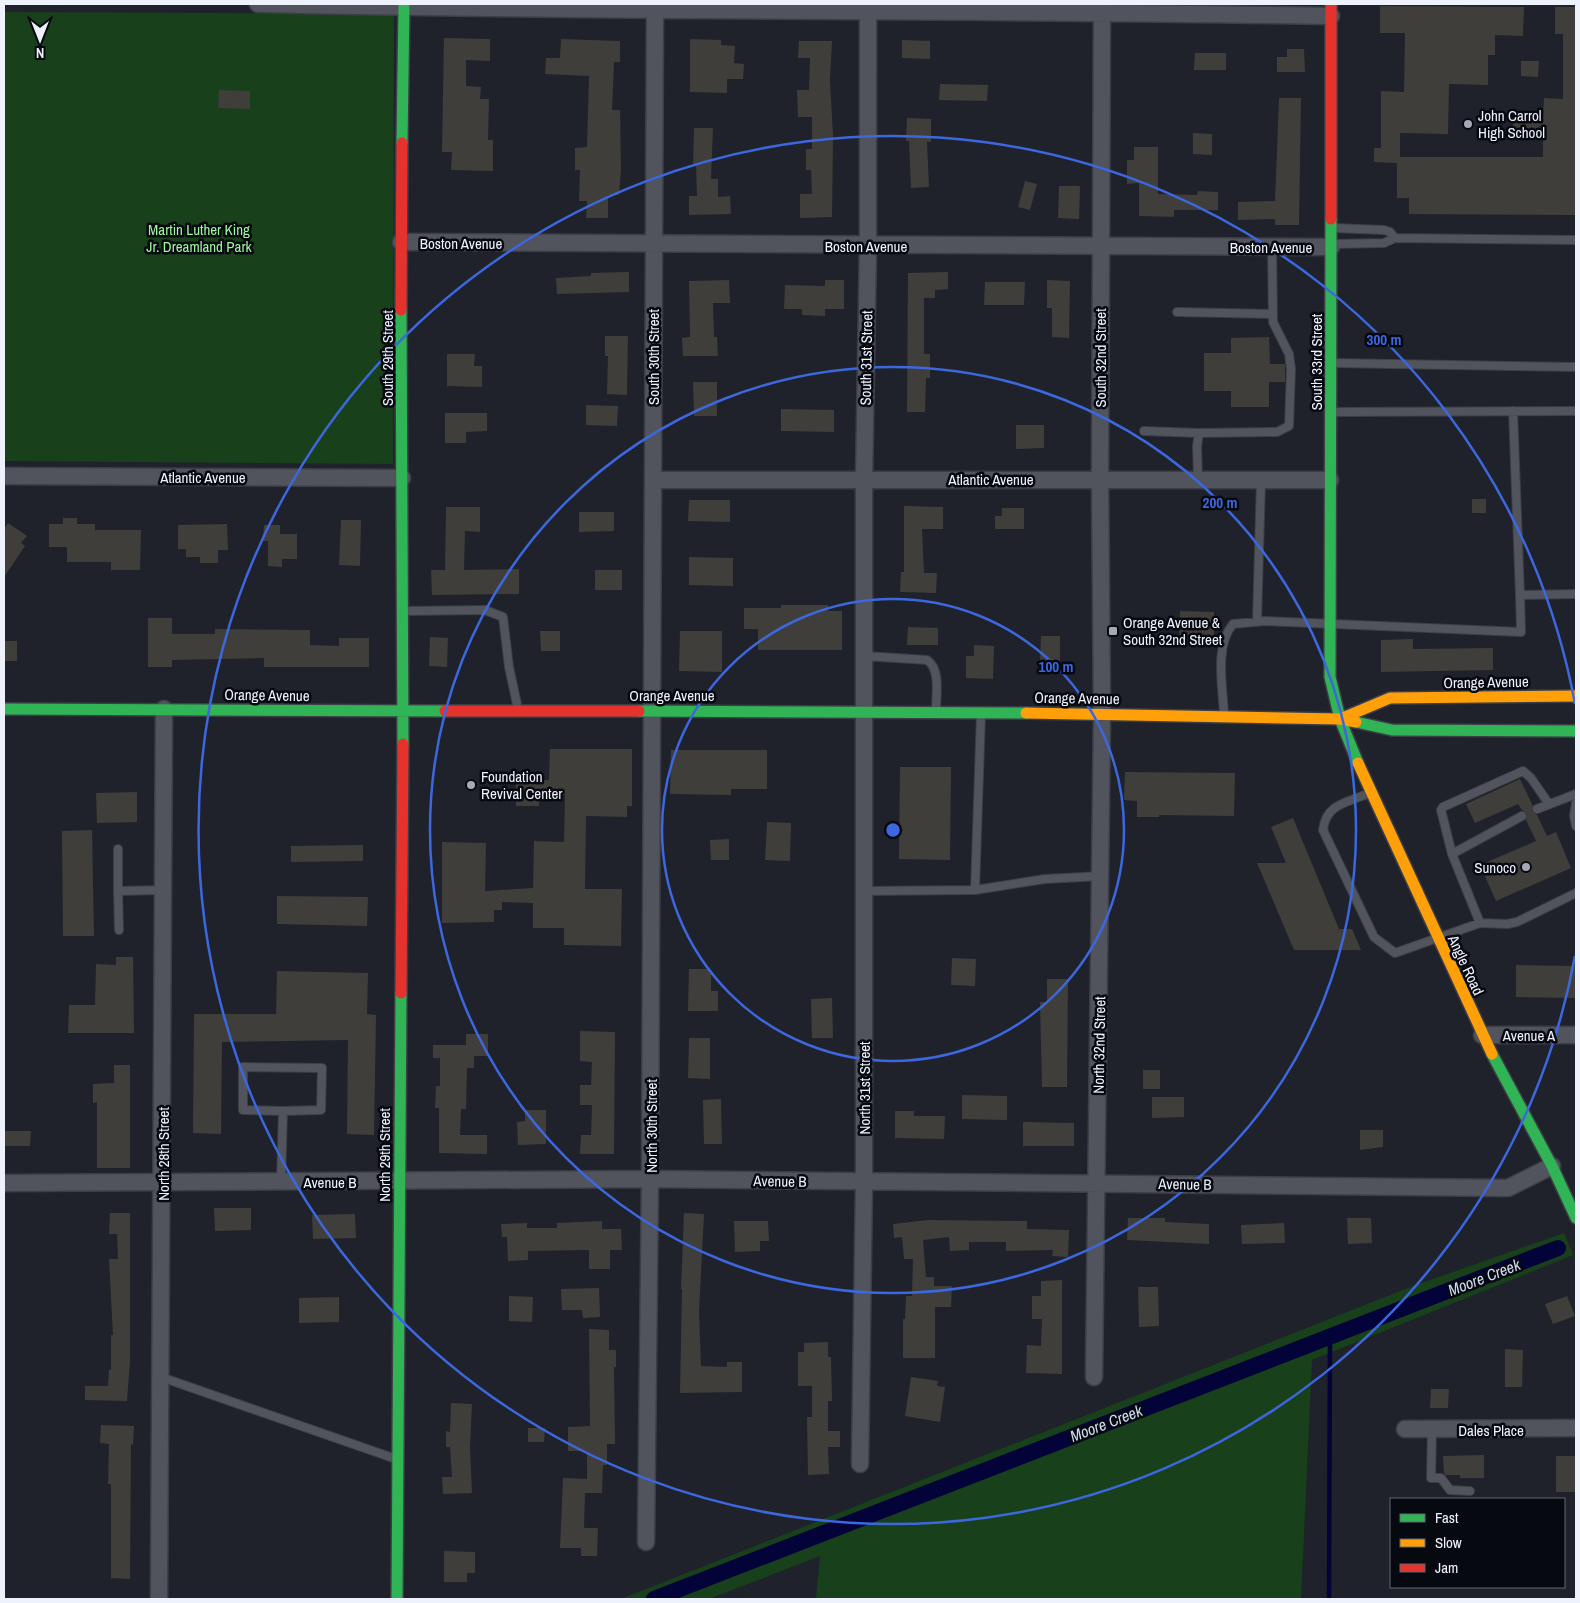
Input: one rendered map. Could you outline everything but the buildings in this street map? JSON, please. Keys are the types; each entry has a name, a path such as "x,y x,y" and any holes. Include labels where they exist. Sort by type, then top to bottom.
{"main road":[{"name":"South 29th Street","path":"403,711 401,242 404,6"},
{"name":"South 33rd Street","path":"1331,10 1330,677 1340,719"},
{"name":"Orange Avenue","path":"1340,719 1390,698 1576,696"},
{"name":"Orange Avenue","path":"4,709 1102,713 1340,719 1392,730 1576,732"},
{"name":"North 29th Street","path":"397,1599 403,711"},
{"name":"Angle Road","path":"1340,719 1370,794 1482,1035 1552,1166 1576,1218"}],"street":[{"path":"258,4 1331,10"},
{"name":"South 30th Street","path":"652,710 655,6"},
{"name":"South 31st Street","path":"865,712 864,480 868,246 868,8"},
{"name":"South 32nd Street","path":"1102,8 1100,247 1102,713"},
{"name":"Boston Avenue","path":"401,242 1100,247 1331,246"},
{"name":"Atlantic Avenue","path":"4,476 402,478"},
{"name":"Atlantic Avenue","path":"653,480 1330,480"},
{"name":"North 28th Street","path":"159,1599 163,1183 164,709"},
{"name":"North 30th Street","path":"646,1542 652,710"},
{"name":"North 31st Street","path":"860,1464 864,1182 865,712"},
{"name":"North 32nd Street","path":"1094,1377 1102,713"},
{"name":"Avenue A","path":"1482,1035 1576,1035"},
{"name":"Avenue B","path":"4,1183 650,1179 864,1182 1097,1182 1508,1188 1552,1166"},
{"name":"Dales Place","path":"1405,1430 1576,1428"}],"lane":[{"path":"1331,228 1384,230 1390,232 1395,238"},
{"path":"1331,246 1384,243 1395,238 1576,240"},
{"path":"1144,432 1277,432 1289,426 1291,369 1289,354 1273,322 1272,247"},
{"path":"1177,312 1272,314"},
{"path":"1331,362 1576,368"},
{"path":"1224,716 1222,663 1227,631 1233,624 1257,622 1521,632 1513,411"},
{"path":"1330,412 1576,411"},
{"path":"1198,479 1197,446 1199,433"},
{"path":"1257,622 1261,480"},
{"path":"1520,595 1576,594"},
{"path":"402,611 485,610 503,617 508,667 518,710"},
{"path":"865,656 892,656 927,660 932,663 935,670 936,712"},
{"path":"975,890 981,712"},
{"path":"1480,922 1452,854 1441,810 1443,807 1514,773 1523,771 1531,778 1549,804"},
{"path":"1370,794 1333,808 1324,818 1323,830 1374,937 1395,952 1480,922 1507,924 1517,922 1576,894"},
{"path":"1538,809 1576,794"},
{"path":"1576,803 1574,816 1576,824"},
{"path":"1452,854 1522,816"},
{"path":"118,849 119,930"},
{"path":"864,891 975,890 1045,879 1100,876"},
{"path":"118,891 163,890"},
{"path":"243,1067 322,1068 321,1110 283,1111 243,1110 243,1067"},
{"path":"281,1182 283,1111"},
{"path":"161,1377 398,1460"},
{"path":"1432,1430 1431,1478 1441,1478 1450,1490 1470,1492"}],"green space":[{"name":"Martin Luther King Jr. Dreamland Park","path":"4,12 394,14 393,464 4,461"},
{"path":"1564,1233 1573,1255 1312,1360 1301,1599 816,1599 820,1556 709,1599 621,1599 1413,1286"}],"waterway":[{"name":"Moore Creek","path":"654,1599 1558,1248"},
{"path":"1329,1599 1330,1336"}],"traffic: fast":[{"path":"402,143 404,4"},
{"path":"1331,219 1330,677 1340,719 1358,763"},
{"path":"401,310 403,744"},
{"path":"4,709 445,711"},
{"path":"639,711 1026,713"},
{"path":"1356,722 1392,730 1576,731"},
{"path":"397,1599 401,993"},
{"path":"1492,1054 1552,1166 1576,1218"}],"traffic: slow":[{"path":"1340,719 1390,698 1576,696"},
{"path":"1026,713 1340,719 1356,722"},
{"path":"1358,763 1492,1054"}],"traffic: jam":[{"path":"1331,4 1331,219"},
{"path":"401,310 402,143"},
{"path":"445,711 639,711"},
{"path":"401,993 403,744"}],"place":[{"name":"John Carrol High School","path":"1468,124"},
{"name":"Orange Avenue & South 32nd Street","path":"1113,631"},
{"name":"Foundation Revival Center","path":"471,785"},
{"name":"Sunoco","path":"1526,867"}]}
